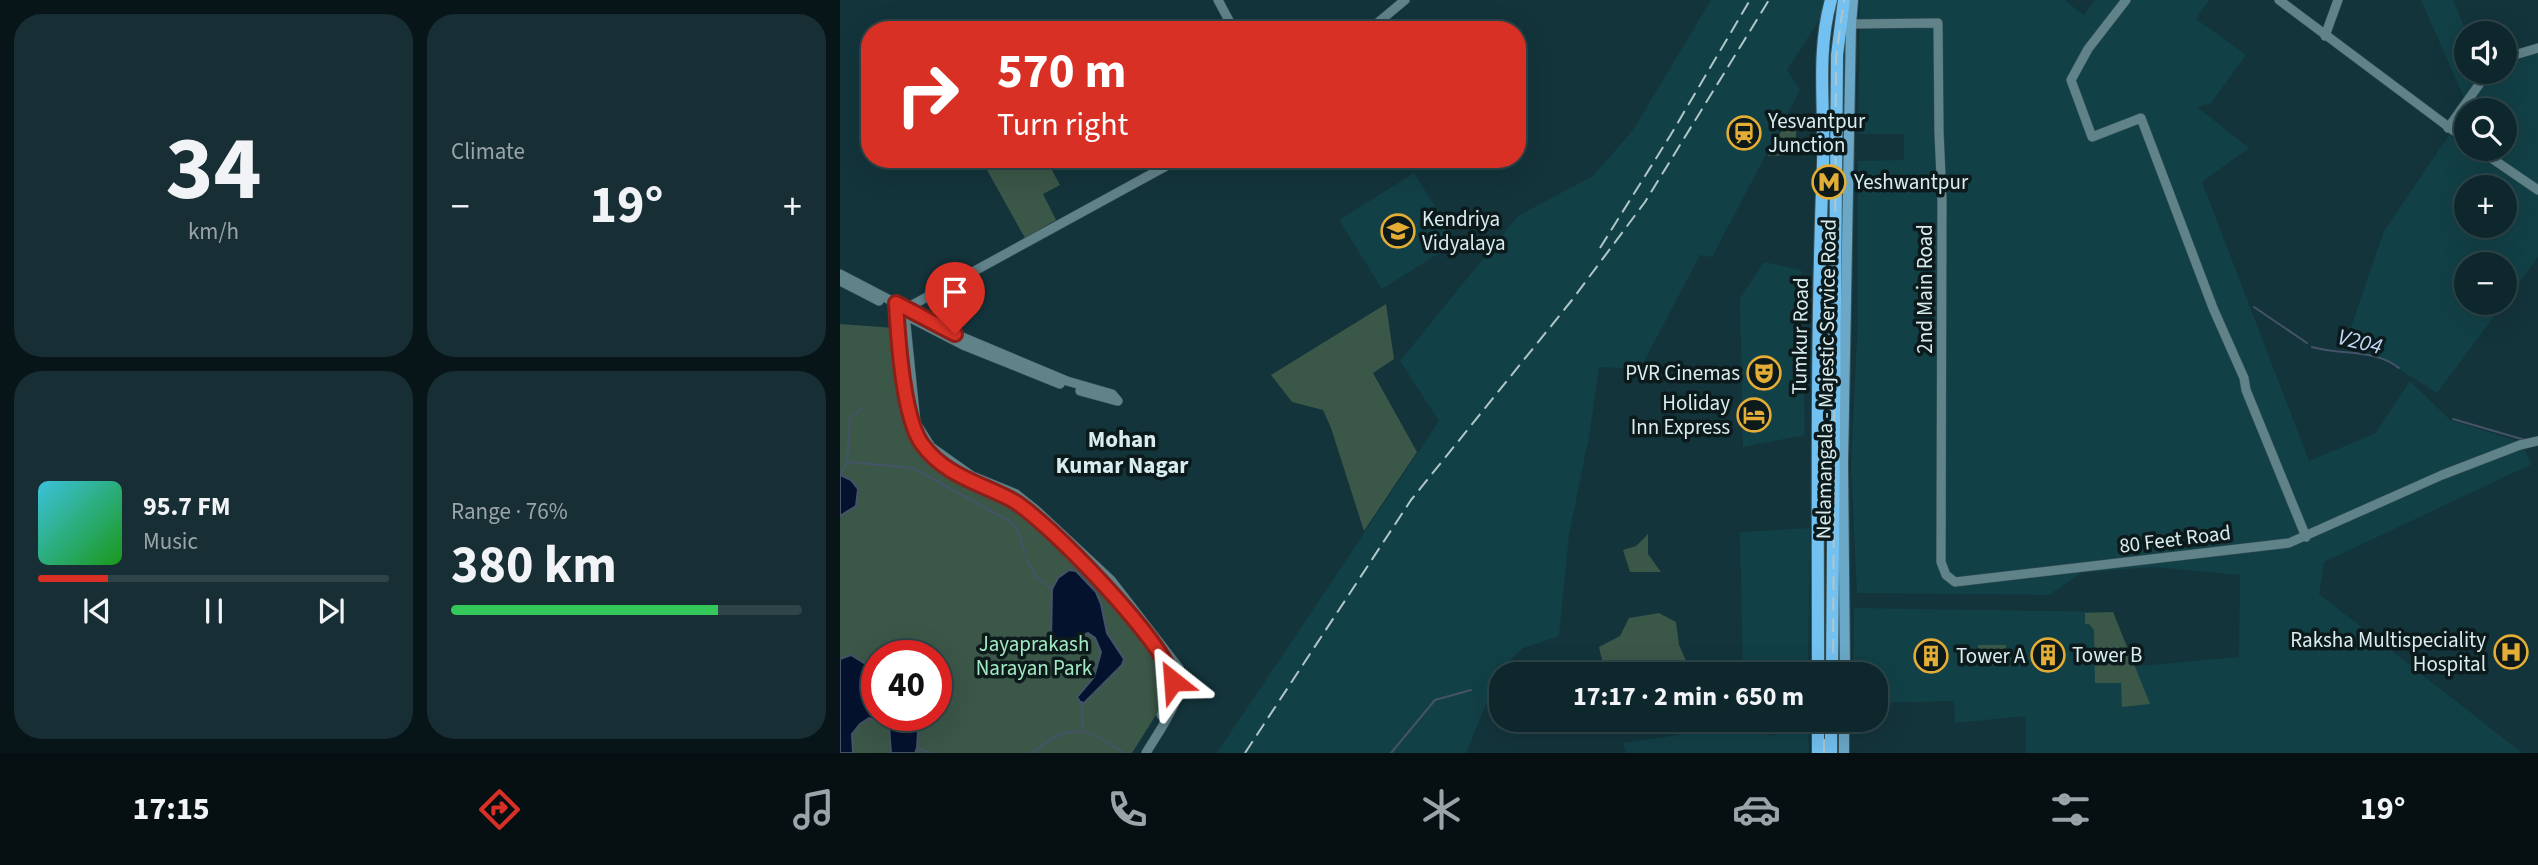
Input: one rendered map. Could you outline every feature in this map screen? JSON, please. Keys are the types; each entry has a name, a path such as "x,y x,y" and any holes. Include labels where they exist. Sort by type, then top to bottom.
{"highway":[{"name":"Tumkur Road","path":"1818,662 1818,295 1824,132 1822,60 1830,0"},
{"name":"Tumkur Road","path":"1832,662 1837,69 1838,34 1844,0"},
{"path":"1818,732 1818,753"},
{"path":"1831,732 1831,753"}],"main road":[{"name":"Nelamangala - Majestic Service Road","path":"1844,662 1843,464 1853,0"},
{"path":"1844,732 1844,753"}],"street":[{"path":"1218,0 1229,21"},
{"path":"1380,21 1405,0"},
{"path":"2126,0 2088,50 2071,80 2092,136 2141,118 2213,308 2244,378 2246,390 2306,537"},
{"path":"2279,0 2454,132"},
{"path":"2325,36 2338,0"},
{"name":"2nd Main Road","path":"1851,24 1938,23 1942,199 1941,429"},
{"path":"2517,54 2538,48"},
{"path":"2448,128 2479,84"},
{"path":"2496,161 2538,190"},
{"path":"901,309 1162,168"},
{"path":"840,274 963,345 1020,369 1102,398 1118,401"},
{"path":"840,281 901,309"},
{"path":"901,309 916,423 931,447 972,477 1016,494 1050,528 1111,580 1166,657 1172,672 1171,692 1164,710 1139,753"},
{"name":"80 Feet Road","path":"1941,429 1941,562 1946,576 1955,582 2289,543 2390,496 2520,445 2538,441"},
{"path":"1146,753 1174,705 1180,681 1179,668 1166,657"}],"shaded area":[{"path":"1711,0 1826,0 1822,16 1787,70 1800,90 1712,257 1700,255 1640,369 1599,367 1590,431 1569,535 1559,636 1523,648 1508,662 1489,662 1489,703 1486,704 1466,753 1217,753 1439,421 1400,361 1518,216 1593,176 1633,130"},
{"path":"1860,0 2064,0 2084,15 2095,0 2209,0 2196,19 2246,55 2211,103 2197,107 2249,148 2202,182 2309,461 2376,433 2410,381 2450,420 2520,442 2532,464 2324,562 2319,594 2522,753 2026,753 2026,716 1955,723 1954,701 1888,703 1888,662 1853,662 1854,608 2113,612 2135,666 2139,666 2239,657 2240,575 2153,567 2081,573 2049,595 1857,593 1851,465 1858,319 1858,161 1904,160 1904,134 1858,134"},
{"path":"2421,0 2453,0 2462,21 2454,21 2454,75"},
{"path":"2538,51 2538,187 2500,161 2517,161 2517,98 2472,98 2482,84 2517,84 2517,58"},
{"path":"2458,84 2475,84 2466,98"},
{"path":"2449,135 2454,139 2454,161 2485,161 2507,175 2454,175 2454,238 2517,238 2517,182 2538,195 2538,257 2517,285 2517,252 2454,252 2454,315 2495,315 2437,393 2366,348 2345,345 2384,231"},
{"name":"Kendriya Vidyalaya","path":"1414,173 1457,242 1382,289 1339,220"},
{"path":"1764,262 1801,270 1805,435 1743,447 1740,299"},
{"path":"840,475 851,480 858,489 856,506 840,516"},
{"path":"1810,528 1808,662 1743,662 1740,532"},
{"path":"1069,570 1076,571 1096,592 1107,633 1124,659 1122,665 1084,703 1077,697 1094,677 1101,652 1095,638 1088,633 1064,650 1055,648 1051,642 1052,589 1058,578"},
{"path":"851,655 861,661 861,723 852,734 853,753 840,753 840,659"},
{"path":"889,731 918,731 915,753 891,753"},
{"path":"1698,732 1752,732 1774,736 1783,732 1808,732 1809,753 1626,753 1623,743"}],"green space":[{"path":"1787,120 1796,124 1796,155 1768,156"},
{"path":"1051,168 1060,185 1043,194 1056,220 1025,238 987,170"},
{"path":"1386,304 1394,359 1373,373 1417,452 1364,531 1323,410 1292,402 1271,375"},
{"name":"Jayaprakash Narayan Park","path":"840,324 895,328 906,423 917,447 956,482 1021,512 1118,604 1164,663 1170,678 1161,707 1132,753 840,753"},
{"path":"1648,534 1648,554 1661,572 1630,572 1623,550 1636,546"},
{"path":"2113,612 2150,704 2122,707 2121,683 2095,683 2094,630 2089,624 2085,624 2085,613"},
{"path":"1659,613 1676,622 1679,645 1687,662 1603,662 1599,647 1620,636 1629,618"},
{"path":"1978,645 2006,645 2006,665 1978,665"}],"waterway":[{"name":"V204","path":"2254,307 2307,343"},
{"name":"V204","path":"2312,347 2368,355 2399,368"},
{"path":"840,475 847,462 850,418 861,409"},
{"name":"V204","path":"2453,419 2525,440"},
{"path":"847,462 913,468 1011,522 1018,530 1025,554"},
{"path":"1027,560 1036,577 1052,589"},
{"path":"1391,753 1435,700 1471,690"},
{"path":"1082,702 1083,732"},
{"path":"1032,753 1057,736 1078,732 1099,738 1124,753"},
{"path":"918,748 930,753"}],"railway":[{"path":"1600,248 1750,0"},
{"path":"1245,753 1411,500 1572,300 1645,202 1769,0"},
{"path":"1833,662 1836,58 1844,0"},
{"path":"1824,732 1824,753"}],"place":[{"name":"Yesvantpur Junction","path":"1744,133"},
{"name":"Yeshwantpur","path":"1829,182"},
{"name":"Kendriya Vidyalaya","path":"1398,231"},
{"name":"PVR Cinemas","path":"1764,373"},
{"name":"Holiday Inn Express","path":"1754,415"},
{"name":"Raksha Multispeciality Hospital","path":"2511,652"},
{"name":"Tower B","path":"2048,655"},
{"name":"Tower A","path":"1931,656"}],"district":[{"name":"Mohan Kumar Nagar","path":"1122,452"}],"route":[{"path":"955,334 896,303 907,404 921,444 963,479 1014,500 1082,562 1111,590 1129,613 1167,663 1173,681"}]}
